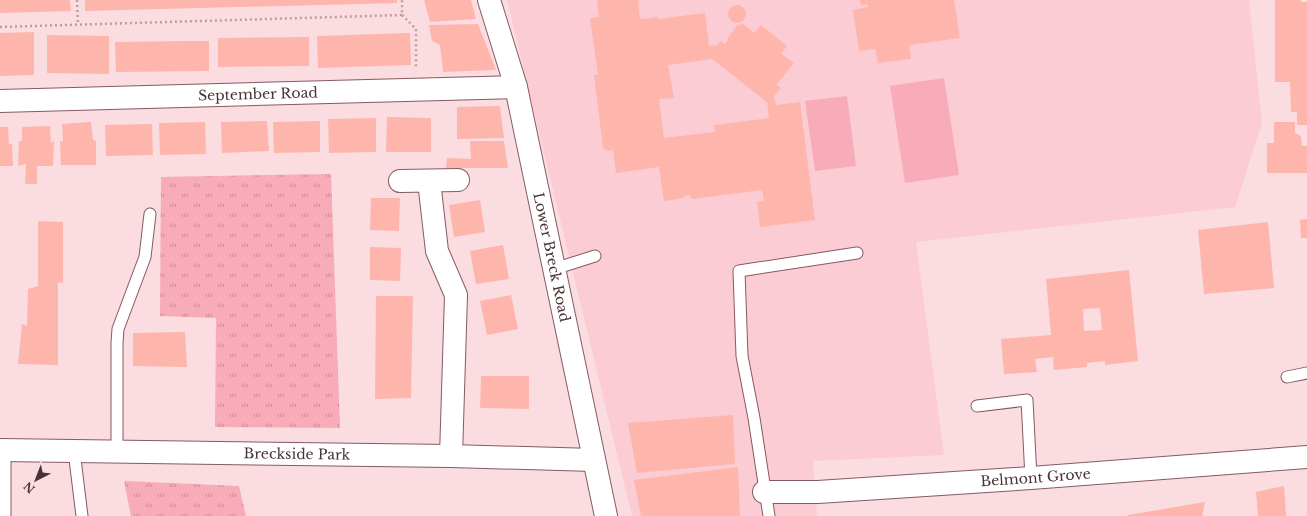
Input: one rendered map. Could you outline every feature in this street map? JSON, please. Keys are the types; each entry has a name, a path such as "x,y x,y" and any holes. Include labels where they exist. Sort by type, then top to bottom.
{"street":[{"name":"Lower Breck Road","path":"489,0 516,87 606,516"},
{"name":"September Road","path":"0,101 516,87"},
{"path":"400,181 458,180"},
{"path":"429,181 437,251 456,294 452,456"},
{"name":"Breckside Park","path":"2,450 452,456 594,460"},
{"name":"Belmont Grove","path":"764,492 818,492 1031,478 1307,457"}],"lane":[{"path":"117,452 118,329 145,257 150,214"},
{"path":"768,516 754,418 742,356 739,271 857,253"},
{"path":"554,269 595,256"},
{"path":"1287,378 1307,373"},
{"path":"977,406 1027,400 1031,478"},
{"path":"2,450 5,516"},
{"path":"74,450 82,516"}],"path":[{"path":"78,0 78,24"},
{"path":"402,0 402,15 416,29 416,90"},
{"path":"0,27 402,15"}],"shaded area":[{"path":"507,0 1249,0 1262,123 1235,207 916,242 944,455 813,461 817,516 632,516"}],"green space":[{"path":"944,78 959,175 905,183 890,86"},
{"path":"847,96 856,166 815,171 805,101"},
{"path":"331,174 340,428 215,427 216,318 160,316 161,177"},
{"path":"124,481 239,486 246,516 131,516"}],"building":[{"path":"0,0 70,0 71,11 0,13"},
{"path":"85,0 397,0 397,3 85,11"},
{"path":"424,0 471,0 476,19 430,22"},
{"path":"597,0 638,0 640,19 658,17 658,19 705,13 709,46 717,45 721,41 725,44 738,24 740,26 742,23 754,33 761,25 787,46 781,54 794,63 776,85 781,88 774,96 776,105 800,102 815,220 760,227 757,202 764,201 762,190 692,199 690,195 684,196 684,198 664,201 659,167 616,173 613,149 610,151 603,148 594,75 598,75 590,18 599,17","holes":["712,59 767,102 769,118 714,125 715,132 664,138 659,99 674,98 668,65"]},
{"path":"860,0 954,0 960,38 909,45 911,59 878,63 875,49 859,51 853,10 868,7 868,4 861,5"},
{"path":"1275,0 1301,0 1301,2 1307,2 1307,125 1297,125 1297,112 1291,112 1290,82 1275,82"},
{"path":"737,5 743,8 746,14 743,20 737,23 731,20 728,14 731,8"},
{"path":"478,24 496,70 443,72 440,45 432,41 429,25"},
{"path":"34,32 34,75 0,76 0,33"},
{"path":"410,33 411,65 318,68 317,36"},
{"path":"47,35 109,36 109,74 47,73"},
{"path":"309,37 309,66 218,67 218,38"},
{"path":"209,41 209,71 116,72 115,42"},
{"path":"500,106 504,138 457,139 457,107"},
{"path":"387,117 431,118 431,152 386,152"},
{"path":"376,118 376,152 329,153 328,119"},
{"path":"267,121 269,151 222,153 221,122"},
{"path":"320,121 320,152 274,153 273,122"},
{"path":"91,122 93,140 96,141 96,165 61,165 60,141 63,141 62,124"},
{"path":"205,122 206,154 160,155 159,123"},
{"path":"1274,122 1295,122 1295,133 1301,136 1302,146 1307,146 1307,173 1267,173 1267,143 1274,143"},
{"path":"152,124 153,155 106,156 105,125"},
{"path":"50,126 51,143 54,141 53,166 37,166 37,184 25,184 26,164 18,166 19,141 22,141 22,127"},
{"path":"0,127 8,127 9,144 12,144 13,166 0,166"},
{"path":"470,141 504,141 508,168 446,168 447,158 471,159"},
{"path":"371,198 400,198 399,231 370,230"},
{"path":"480,200 485,232 454,237 449,205"},
{"path":"1307,219 1307,238 1301,238 1300,220"},
{"path":"38,221 63,222 63,283 58,282 58,365 18,364 22,324 27,326 28,289 38,286"},
{"path":"1268,222 1274,288 1204,294 1198,230"},
{"path":"503,245 509,279 476,284 470,251"},
{"path":"370,247 401,248 400,281 370,280"},
{"path":"1129,270 1138,361 1105,365 1105,361 1087,363 1087,367 1054,370 1053,357 1035,359 1037,372 1004,374 1001,339 1051,335 1046,279","holes":["1100,308 1102,330 1084,331 1083,309"]},
{"path":"511,295 518,329 487,335 480,301"},
{"path":"376,296 413,296 411,398 375,399"},
{"path":"185,332 187,367 133,366 133,333"},
{"path":"481,376 529,376 529,409 480,408"},
{"path":"733,415 735,464 637,473 628,423"},
{"path":"738,467 740,516 641,516 634,480"},
{"path":"1284,486 1286,516 1258,516 1256,492"},
{"path":"1205,502 1202,516 1128,516 1128,515"}]}
